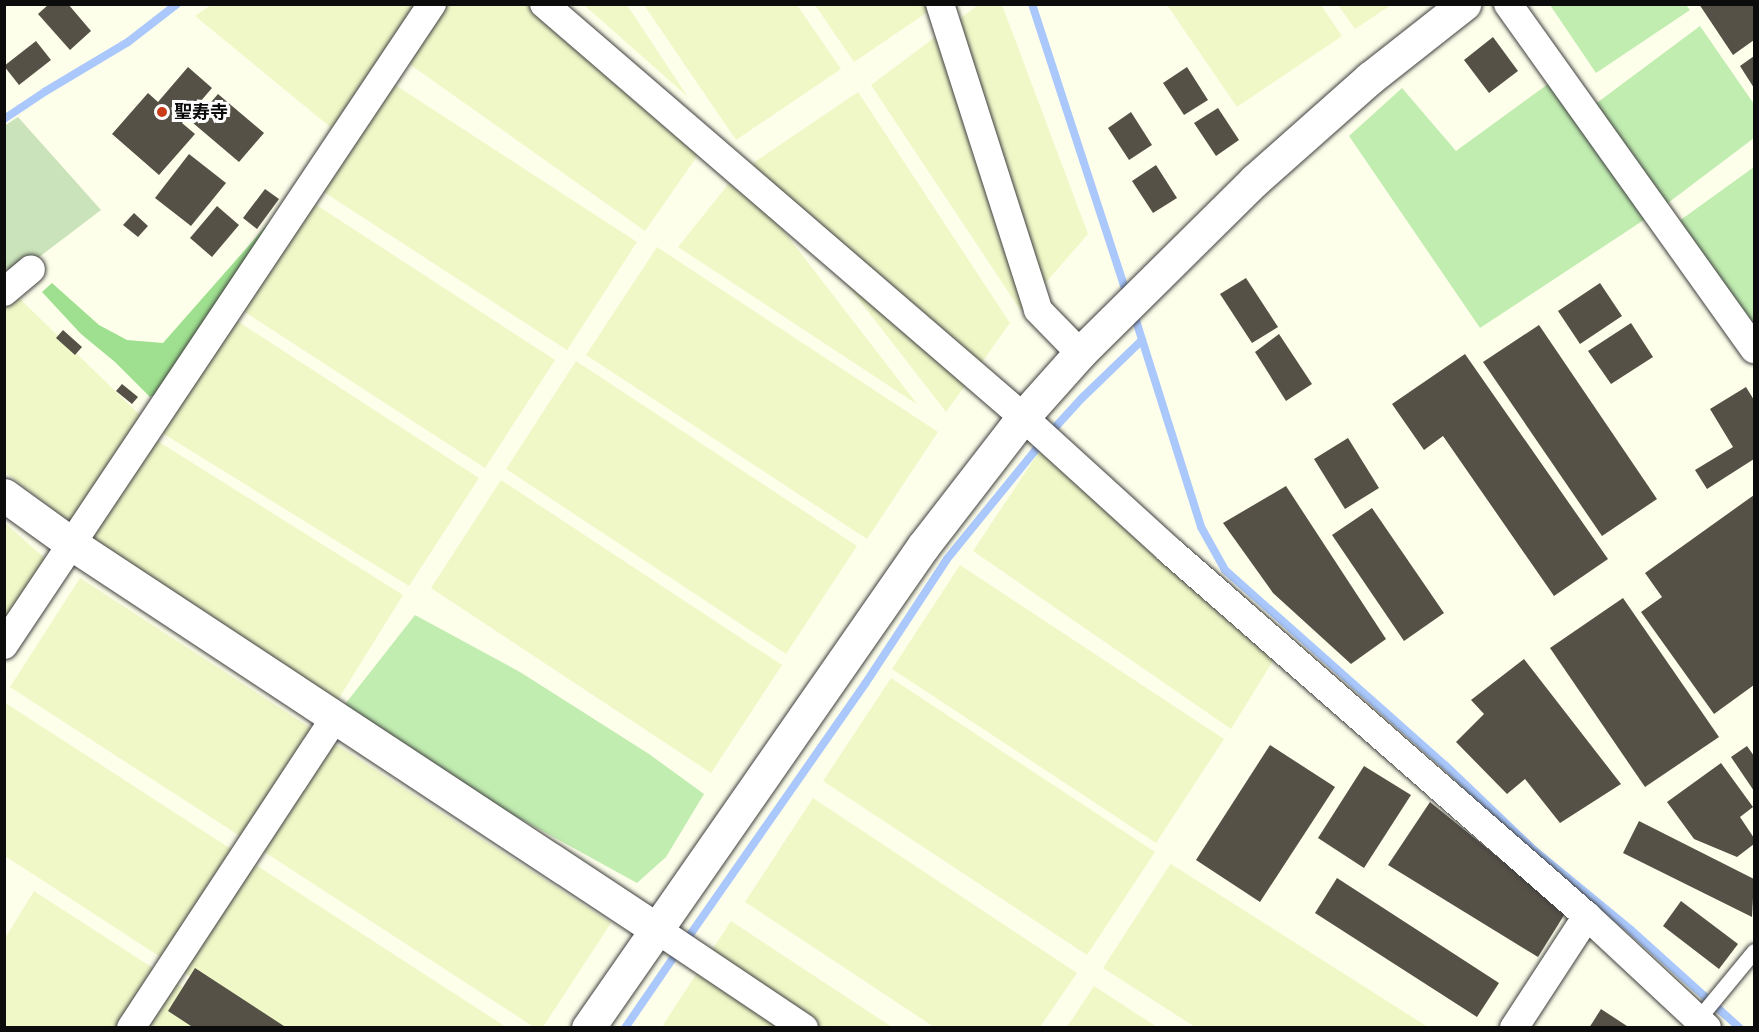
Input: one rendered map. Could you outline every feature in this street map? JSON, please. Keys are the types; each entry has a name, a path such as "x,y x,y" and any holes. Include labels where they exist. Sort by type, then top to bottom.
{"street":[{"path":"4,645 432,4"},
{"path":"544,4 1023,417 1169,550 1587,916 1703,1023"},
{"path":"940,4 1038,310 1080,353"},
{"path":"588,1028 924,545 1023,417 1080,353 1255,180 1370,78 1464,4"},
{"path":"1508,4 1755,349"},
{"path":"4,292 31,269"},
{"path":"4,495 72,544 804,1028"},
{"path":"131,1028 334,717"},
{"path":"1514,1028 1587,916"}],"lane":[{"path":"1703,1023 1755,951"}],"green space":[{"path":"212,4 534,5 705,145 645,231 398,56 383,77 637,242 567,350 313,185 340,135 195,16"},
{"path":"584,5 627,5 688,97"},
{"path":"644,5 797,5 841,69 736,140"},
{"path":"815,5 938,5 854,62"},
{"path":"978,5 1002,5 1088,234 1021,311 871,85"},
{"path":"1167,5 1321,5 1342,36 1237,107"},
{"path":"1338,5 1391,5 1355,29"},
{"path":"1550,5 1686,5 1690,10 1596,73"},
{"path":"1700,26 1754,104 1754,138 1656,212 1480,328 1349,136 1402,88 1456,151 1559,76 1594,105"},
{"path":"858,92 1010,323 946,412 753,163"},
{"path":"18,117 101,210 13,277 5,267 4,126"},
{"path":"1754,167 1754,349 1668,229"},
{"path":"738,172 918,405 678,247"},
{"path":"301,195 555,360 485,468 231,303"},
{"path":"288,201 164,390 150,397 115,362 81,334 42,292 52,283 99,325 127,340 163,343"},
{"path":"657,247 938,432 867,539 586,355"},
{"path":"17,296 142,417 75,526 5,472 4,308"},
{"path":"225,313 479,478 409,586 151,426"},
{"path":"576,361 857,546 786,654 506,469"},
{"path":"148,435 403,595 331,711 78,546"},
{"path":"1044,444 1281,648 1231,729 973,551"},
{"path":"501,480 782,665 711,773 431,588"},
{"path":"5,523 47,560 5,629"},
{"path":"960,565 1224,739 1156,843 892,669"},
{"path":"80,578 611,923 543,1027 534,1027 10,687"},
{"path":"415,615 520,672 649,754 704,794 666,857 637,883 335,717"},
{"path":"891,678 1155,852 1087,955 823,781"},
{"path":"4,702 506,1027 268,1027 5,856"},
{"path":"813,798 1077,973 1040,1027 934,1027 745,902"},
{"path":"1171,863 1428,1027 1195,1027 1103,968"},
{"path":"34,891 244,1027 5,1027 4,940"},
{"path":"731,921 892,1027 667,1028 663,1025"},
{"path":"1094,986 1157,1027 1067,1027"}],"building":[{"path":"49,4 68,4 91,31 70,50 38,14"},
{"path":"1699,4 1754,4 1754,40 1733,55"},
{"path":"1493,37 1518,71 1489,93 1464,60"},
{"path":"36,41 51,60 19,85 4,66"},
{"path":"1754,56 1754,88 1740,66"},
{"name":"聖寿寺","path":"188,67 212,88 182,123 195,134 159,175 112,134 148,93 158,102"},
{"path":"1187,67 1208,100 1184,115 1163,83"},
{"path":"218,94 264,133 239,162 193,123"},
{"path":"1218,108 1239,140 1216,156 1194,123"},
{"path":"1131,112 1152,145 1129,160 1108,128"},
{"path":"189,154 226,183 191,226 155,198"},
{"path":"1156,165 1177,198 1153,213 1132,181"},
{"path":"265,189 279,199 257,229 243,218"},
{"path":"217,206 239,225 212,257 190,238"},
{"path":"134,213 148,226 138,237 123,225"},
{"path":"1246,278 1278,327 1252,343 1220,294"},
{"path":"1600,283 1622,316 1580,344 1558,311"},
{"path":"1631,323 1653,357 1611,384 1588,351"},
{"path":"1539,325 1657,499 1602,536 1483,362"},
{"path":"63,330 82,347 75,355 56,338"},
{"path":"1279,334 1312,384 1286,401 1255,352"},
{"path":"1465,354 1608,559 1554,596 1443,436 1424,450 1392,404"},
{"path":"122,384 138,397 132,404 116,391"},
{"path":"1746,387 1754,400 1754,459 1707,489 1695,470 1733,447 1710,409"},
{"path":"1348,438 1379,488 1345,509 1314,459"},
{"path":"1286,486 1386,639 1351,664 1273,593 1223,523"},
{"path":"1754,495 1754,685 1714,714 1641,612 1662,597 1645,573"},
{"path":"1372,508 1444,613 1404,641 1332,535"},
{"path":"1623,598 1719,737 1645,787 1550,648"},
{"path":"1524,659 1621,784 1560,823 1525,779 1507,794 1456,742 1484,714 1471,700"},
{"path":"1270,745 1335,787 1260,902 1196,860"},
{"path":"1747,746 1754,756 1754,791 1731,757"},
{"path":"1721,763 1753,807 1740,817 1754,838 1754,844 1737,857 1694,839 1667,802"},
{"path":"1364,766 1411,795 1364,868 1318,838"},
{"path":"1430,802 1566,912 1538,957 1388,865"},
{"path":"1639,821 1754,879 1752,917 1623,853"},
{"path":"1337,878 1499,983 1477,1017 1315,913"},
{"path":"1681,901 1738,944 1719,969 1663,926"},
{"path":"195,968 287,1028 194,1028 168,1011"},
{"path":"1601,1009 1630,1028 1589,1028"}],"waterway":[{"path":"4,119 128,42 177,4"},
{"path":"1032,4 1127,294"},
{"path":"1133,311 1201,527 1225,570 1446,766 1534,850 1631,930 1740,1028"},
{"path":"1050,433 1082,398 1142,340"},
{"path":"685,942 865,684 947,559 1042,442"},
{"path":"625,1028 678,951"}],"place":[{"name":"聖寿寺","path":"162,112"}]}
